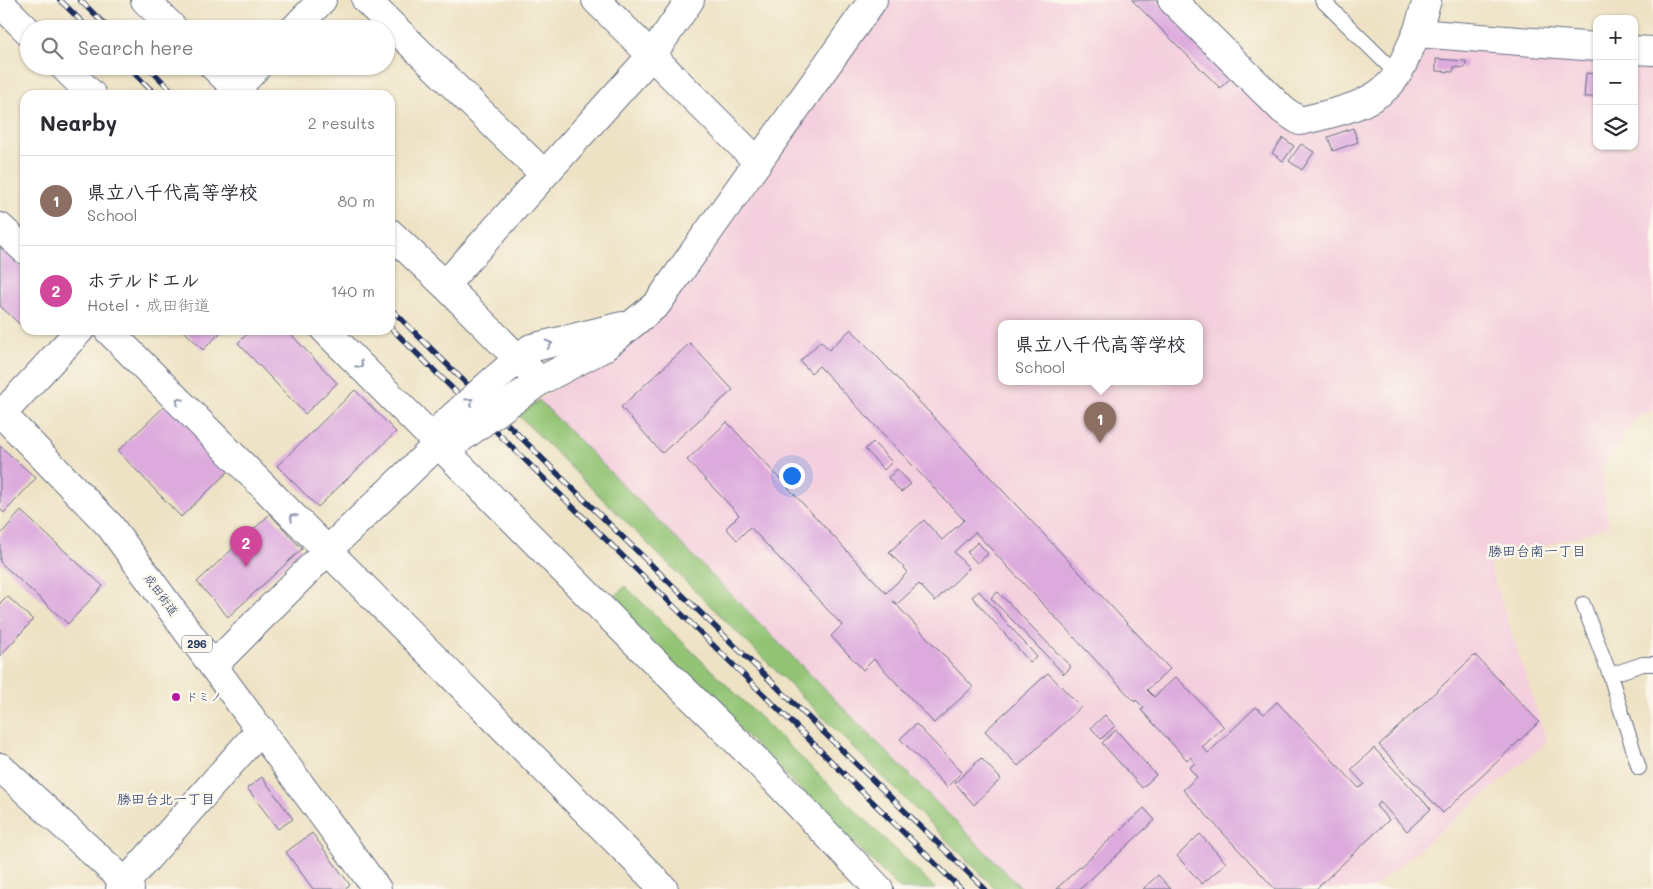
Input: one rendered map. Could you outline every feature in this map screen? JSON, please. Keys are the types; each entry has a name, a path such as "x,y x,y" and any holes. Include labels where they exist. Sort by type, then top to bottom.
{"main road":[{"path":"145,0 165,20"},
{"path":"302,20 321,0"},
{"path":"366,0 386,20"},
{"path":"596,0 758,162"},
{"path":"446,285 652,55 690,0"},
{"path":"448,436 512,401 540,381 603,348 657,304 873,0"},
{"path":"1172,0 1283,110 1300,121 1367,101 1388,87 1397,74 1417,33 1427,0"},
{"path":"0,3 20,23"},
{"path":"395,28 544,174"},
{"path":"1417,33 1593,47"},
{"path":"1638,50 1653,51"},
{"path":"72,75 87,90"},
{"path":"222,75 237,90"},
{"path":"240,90 251,75"},
{"path":"0,227 20,245"},
{"path":"395,238 446,285 540,381"},
{"path":"213,666 327,552 448,436 495,379 531,348 633,323"},
{"path":"1,414 75,335"},
{"path":"113,335 664,889"},
{"path":"332,335 448,436 640,648 757,761 864,884"},
{"name":"成田街道","path":"1,414 110,526 377,889"},
{"path":"0,766 123,887 261,729"}],"lane":[{"path":"1322,0 1397,74"},
{"path":"1583,604 1610,675 1639,768"},
{"path":"1610,675 1644,664 1653,664"}],"shaded area":[{"path":"889,0 1160,0 1297,132 1421,50 1438,43 1593,54 1593,150 1638,150 1638,57 1653,58 1653,411 1638,416 1601,469 1609,526 1489,564 1547,742 1372,889 1022,889 539,400 653,324 787,143"}],"green space":[{"path":"539,400 1022,889 996,889 519,416"},
{"path":"625,586 936,889 900,889 611,601"}],"building":[{"path":"1132,0 1155,0 1232,77 1220,88"},
{"path":"1436,59 1466,61 1465,68 1454,67 1453,72 1436,71"},
{"path":"1586,73 1593,74 1593,97 1584,97"},
{"path":"1353,128 1358,142 1333,151 1328,137"},
{"path":"1283,138 1294,146 1283,161 1272,153"},
{"path":"1301,144 1314,152 1302,170 1289,161"},
{"path":"0,241 20,260 20,324 0,306"},
{"path":"851,329 1170,669 1147,690 1154,697 1176,677 1224,727 1202,747 1208,753 1256,707 1264,714 1277,702 1359,788 1364,784 1351,770 1374,748 1431,809 1407,831 1380,802 1376,806 1389,820 1316,889 1275,889 1183,790 1197,777 1189,768 1195,763 1190,757 1187,760 1141,710 1144,708 1136,700 1135,702 975,532 954,552 969,568 935,601 919,584 897,604 893,601 973,687 934,723 874,659 863,670 831,636 842,625 750,527 737,540 726,528 739,515 687,460 727,422 886,593 908,572 889,552 924,520 942,540 964,520 819,366 811,373 800,361 821,341 829,350"},
{"path":"188,335 218,335 203,350"},
{"path":"246,335 292,335 337,383 305,414 238,343"},
{"path":"690,343 733,390 662,453 621,407"},
{"path":"355,390 396,432 318,507 277,466"},
{"path":"171,400 234,466 181,517 118,451"},
{"path":"873,442 892,462 884,470 865,449"},
{"path":"0,446 36,478 4,513 0,509"},
{"path":"897,469 911,484 901,492 888,478"},
{"path":"21,511 103,586 68,624 0,562 0,535"},
{"path":"270,514 302,549 228,617 197,582"},
{"path":"978,542 988,554 977,563 967,552"},
{"path":"979,591 1037,657 1030,662 972,597"},
{"path":"998,592 1071,667 1064,674 991,598"},
{"path":"7,596 33,620 0,656 0,603"},
{"path":"1475,655 1539,722 1443,813 1379,745"},
{"path":"1048,673 1081,707 1018,766 985,731"},
{"path":"1105,715 1115,726 1101,739 1091,728"},
{"path":"916,724 962,772 947,787 900,739"},
{"path":"1116,730 1156,775 1142,788 1102,743"},
{"path":"981,758 1001,779 974,805 955,783"},
{"path":"262,777 293,819 278,829 247,788"},
{"path":"1144,808 1155,820 1080,889 1056,889"},
{"path":"312,833 350,885 345,889 313,889 286,852"},
{"path":"1200,834 1226,863 1202,884 1177,856"},
{"path":"1158,875 1171,889 1143,889"}],"railway":[{"path":"60,0 80,20"},
{"path":"80,0 100,20"},
{"path":"136,75 151,90"},
{"path":"156,75 171,90"},
{"path":"395,313 985,889"},
{"path":"395,332 961,889"}],"place":[{"name":"県立八千代高等学校","path":"1100,443"},
{"name":"ホテルドエル","path":"246,567"},
{"name":"ドミノ","path":"176,697"}],"district":[{"name":"勝田台南一丁目","path":"1537,551"},
{"name":"勝田台北一丁目","path":"166,799"}]}
